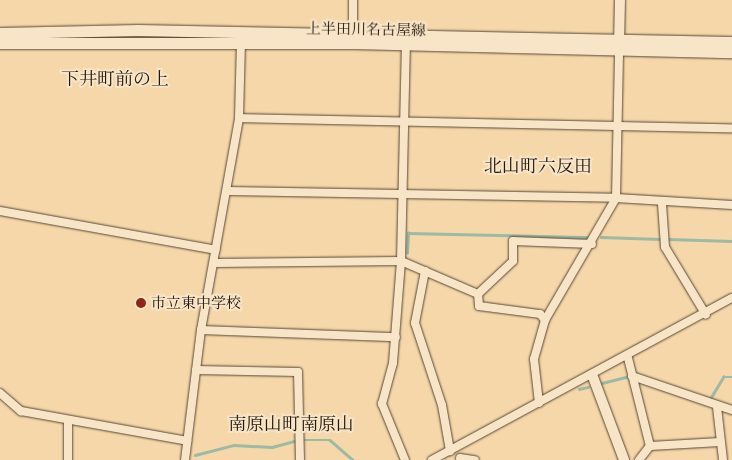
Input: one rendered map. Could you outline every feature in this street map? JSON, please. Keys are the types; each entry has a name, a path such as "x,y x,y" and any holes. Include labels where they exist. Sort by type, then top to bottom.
{"main road":[{"name":"上半田川名古屋線","path":"0,33 241,37 406,45 619,45 732,42"},
{"name":"上半田川名古屋線","path":"0,43 353,34 619,45 732,52"}],"street":[{"path":"353,0 353,34"},
{"path":"538,402 534,359 545,320 592,244 616,198 620,0"},
{"path":"185,460 201,330 228,192 239,118 241,37"},
{"path":"405,460 382,404 396,337 401,261 406,45"},
{"path":"239,118 732,128"},
{"path":"228,192 616,198 662,204 732,205"},
{"path":"662,204 665,247 706,315"},
{"path":"0,211 216,250"},
{"path":"478,294 513,261 513,241 592,244"},
{"path":"214,263 401,261 478,294"},
{"path":"425,271 415,323 442,405 453,450 460,459 475,460"},
{"path":"478,294 480,306 540,314 545,320"},
{"path":"432,460 538,402 628,358 706,315 732,298"},
{"path":"201,330 396,337"},
{"path":"628,358 650,446"},
{"path":"196,370 298,372 300,460"},
{"path":"632,376 717,407 732,410"},
{"path":"592,377 624,460"},
{"path":"0,393 20,411 187,441"},
{"path":"717,407 723,460"},
{"path":"68,421 68,460"},
{"path":"639,460 650,446 720,442"}],"waterway":[{"path":"407,253 408,233 591,237"},
{"path":"601,237 660,239"},
{"path":"668,239 732,241"},
{"path":"602,383 626,377"},
{"path":"710,399 723,377 732,377"},
{"path":"579,389 588,387"},
{"path":"304,440 330,440 353,460"},
{"path":"195,455 234,445 272,447 294,441"}],"place":[{"name":"市立東中学校","path":"141,303"}],"district":[{"name":"下井町前の上","path":"115,79"},
{"name":"北山町六反田","path":"538,166"},
{"name":"南原山町南原山","path":"291,424"}]}
